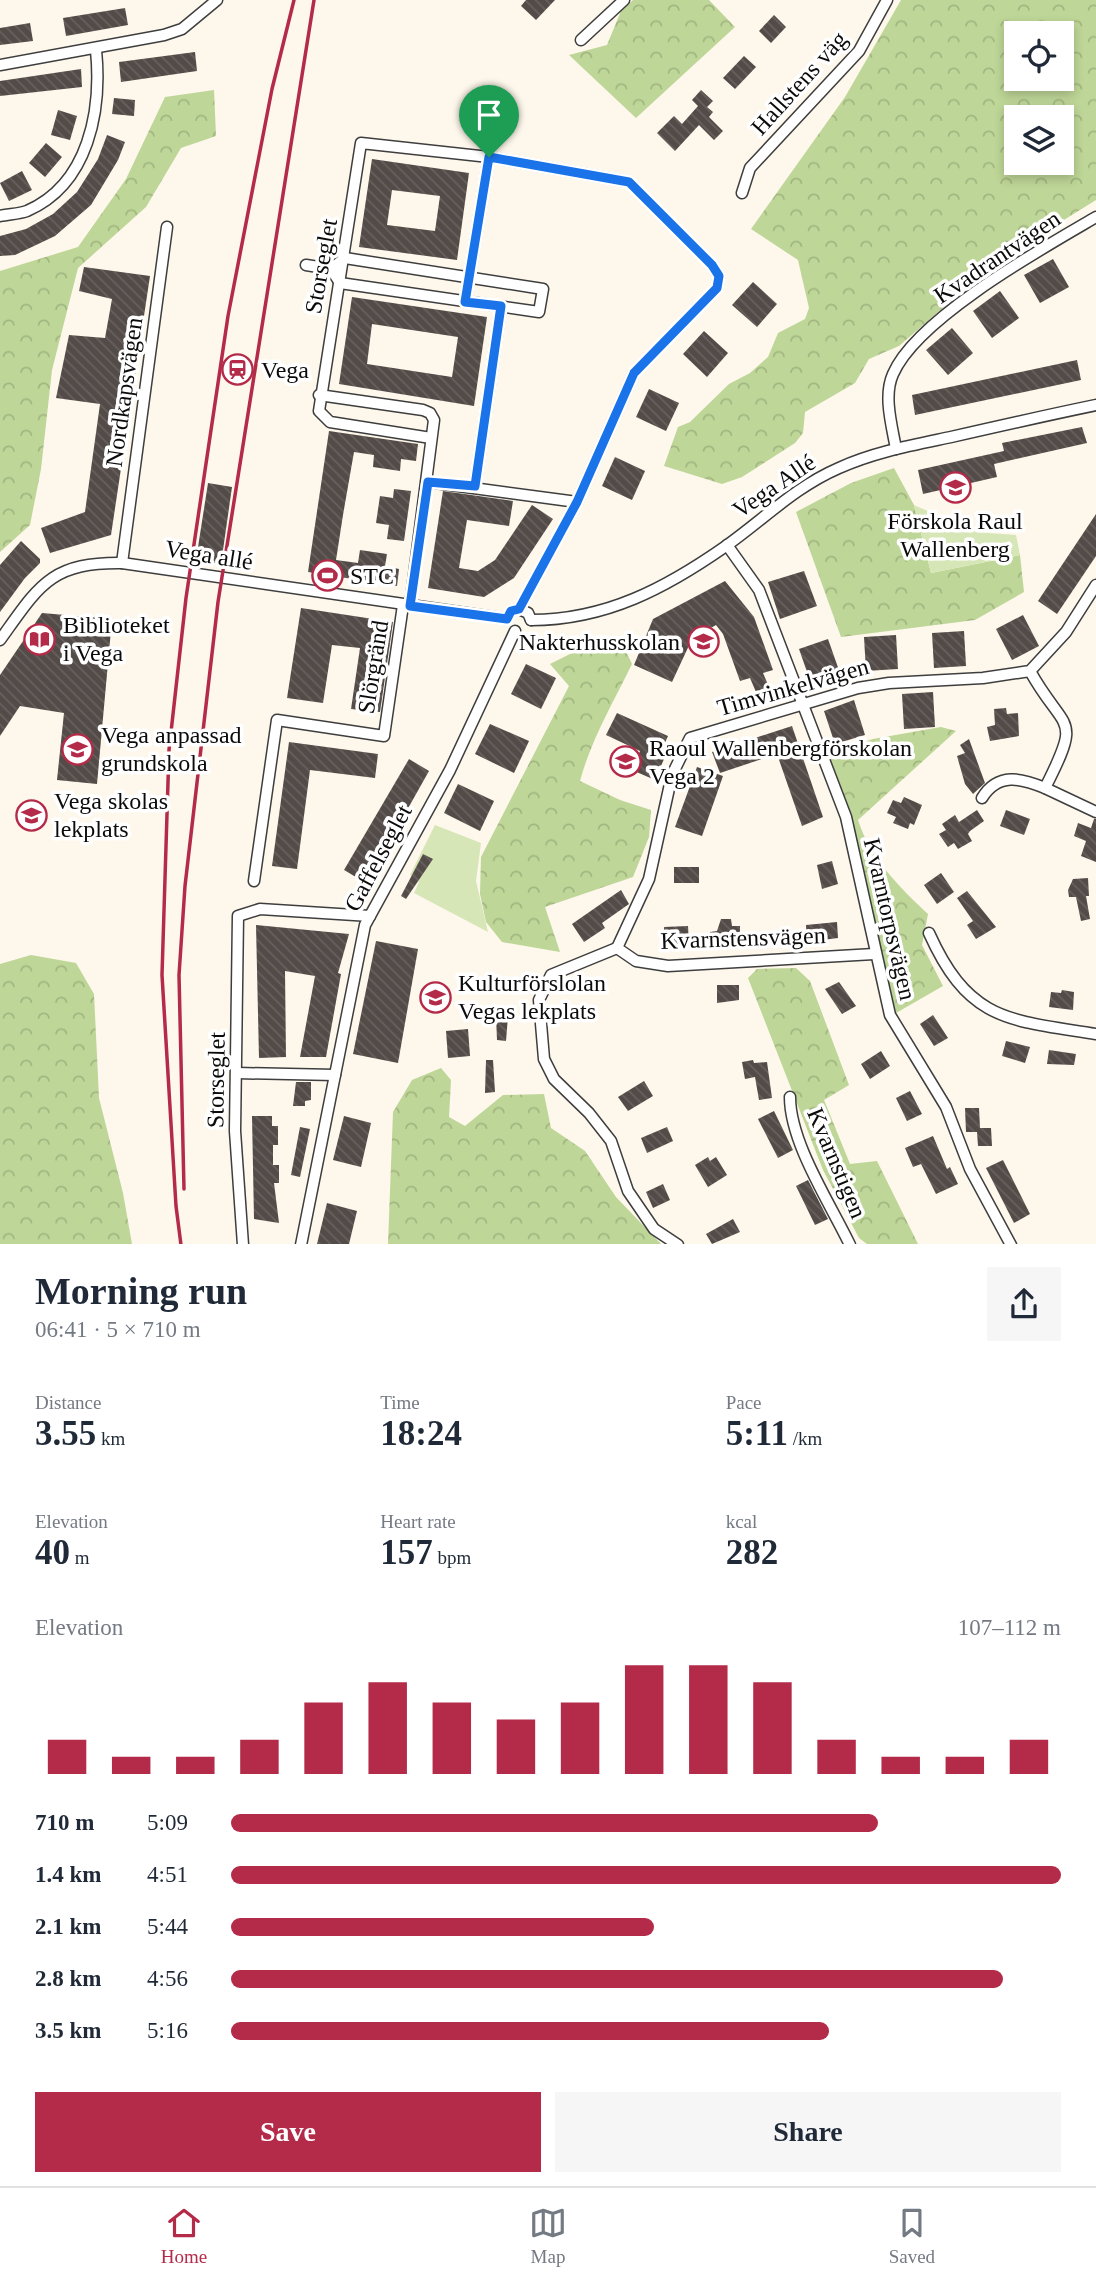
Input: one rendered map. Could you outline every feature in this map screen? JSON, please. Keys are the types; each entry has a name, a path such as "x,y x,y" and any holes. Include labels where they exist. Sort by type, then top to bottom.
{"street":[{"path":"0,65 96,50 182,29 217,0"},
{"path":"581,40 624,0"},
{"name":"Hallstens väg","path":"742,193 750,168 859,51 887,0"},
{"path":"0,216 27,211 63,185 90,142 97,105 96,50"},
{"name":"Storseglet","path":"319,395 345,258 361,143 489,157"},
{"path":"465,302 489,157 629,182 712,265 719,276 717,288 634,373 577,502 519,609"},
{"name":"Kvadrantvägen","path":"896,449 889,391 892,376 909,350 991,281 1096,217"},
{"name":"Nordkapsvägen","path":"122,563 167,227"},
{"path":"306,265 331,269 345,258 469,275 543,289 539,312 340,284 331,269"},
{"path":"475,486 501,306"},
{"path":"319,395 319,411 330,422 431,438"},
{"name":"Slörgränd","path":"254,881 276,720 384,736 428,482 434,420 430,413 319,395"},
{"name":"Vega Allé","path":"531,620 556,620 630,602 654,592 727,545 781,500 839,468 896,449 1096,405"},
{"path":"428,482 475,486 577,502"},
{"name":"Kvarntorpsvägen","path":"727,545 759,590 846,817 874,954 890,1015 946,1107 970,1169 1011,1244"},
{"path":"0,640 37,590 50,578 91,562 122,563"},
{"name":"Vega allé","path":"122,563 407,606"},
{"path":"1045,788 1067,744 1068,734 1063,718 1030,671 1066,632 1096,585"},
{"path":"407,606 507,619"},
{"path":"519,609 528,613 531,620 528,627 515,631 509,628 507,619 511,611 519,609"},
{"name":"Gaffelseglet","path":"301,1244 365,925 450,771 515,631"},
{"name":"Timvinkelvägen","path":"617,948 649,879 673,775 690,738 879,684 984,678 1030,671"},
{"path":"982,798 992,786 1014,778 1045,788 1096,812"},
{"name":"Storseglet","path":"243,1244 235,1131 238,916 260,909 370,916"},
{"path":"929,933 955,980 981,1006 1013,1020 1096,1034"},
{"path":"617,948 551,975 539,1000 544,1059 554,1079 611,1141 628,1191 654,1229 678,1244"},
{"name":"Kvarnstensvägen","path":"617,948 636,961 668,965 874,954"},
{"path":"237,1073 334,1075"},
{"name":"Kvarnstigen","path":"790,1097 790,1112 798,1138 850,1244"}],"green space":[{"path":"633,0 709,0 735,27 636,118 569,55 607,45 621,11"},
{"path":"901,0 1096,0 1096,200 993,264 899,346 869,359 855,383 805,412 803,433 795,443 742,477 722,484 664,466 678,427 690,422 729,384 750,373 768,357 778,333 805,319 809,308 798,260 751,229 845,97"},
{"path":"214,90 216,136 181,148 146,207 78,268 52,370 41,469 30,525 0,552 0,271 78,247 126,179 165,97"},
{"path":"894,468 914,505 931,573 1020,555 1024,592 975,620 841,637 796,512 851,483"},
{"path":"914,505 976,532 1016,535 1020,555 931,573"},
{"path":"606,636 625,649 632,664 596,736 580,781 620,800 651,810 649,837 633,877 545,907 560,952 502,942 486,922 480,894 481,857 569,686 550,664"},
{"path":"941,727 956,731 858,820 878,860 928,914 922,945 943,986 896,1013 846,803 828,753 873,739"},
{"path":"435,825 481,843 476,881 488,932 414,893 419,882 410,875"},
{"path":"31,955 76,963 94,994 99,1098 123,1193 132,1244 0,1244 0,964"},
{"path":"796,968 810,981 849,1085 824,1100 850,1164 877,1161 918,1244 867,1244 859,1238 823,1170 748,978 757,969"},
{"path":"441,1068 451,1080 449,1117 465,1126 503,1095 544,1094 551,1128 585,1151 616,1197 661,1244 388,1244 393,1112 412,1080"}],"building":[{"path":"526,0 555,0 536,20 521,6"},
{"path":"125,8 128,25 66,36 63,18"},
{"path":"774,15 786,27 771,43 759,31"},
{"path":"30,23 33,41 0,45 0,28"},
{"path":"195,52 197,71 121,82 119,62"},
{"path":"744,56 756,67 735,89 723,78"},
{"path":"81,69 82,87 0,96 0,81"},
{"path":"701,90 713,101 707,107 713,112 709,117 723,131 714,140 699,125 675,151 657,133 674,116 682,124 698,106 692,100"},
{"path":"114,98 135,100 134,116 112,114"},
{"path":"58,110 77,116 70,140 51,135"},
{"path":"107,135 125,142 118,160 91,205 55,236 15,255 0,256 0,236 26,229 53,214 77,192 98,159"},
{"path":"46,143 62,157 45,177 29,163"},
{"path":"372,159 469,173 457,260 359,247","holes":["392,190 440,196 435,231 387,225"]},
{"path":"22,171 32,190 9,201 0,183"},
{"path":"1053,259 1069,287 1040,303 1024,275"},
{"path":"84,267 150,276 111,535 50,553 41,528 85,512 100,404 56,398 69,335 105,338 112,299 79,291"},
{"path":"753,282 777,304 757,327 732,305"},
{"path":"1000,291 1019,318 992,338 973,311"},
{"path":"352,297 487,317 474,406 339,384","holes":["372,324 458,337 452,377 367,364"]},
{"path":"952,328 973,353 948,375 926,350"},
{"path":"704,331 728,353 707,377 683,354"},
{"path":"1077,360 1081,380 915,415 912,395"},
{"path":"649,389 679,403 666,431 636,417"},
{"path":"1082,427 1087,443 994,464 997,477 923,494 918,470 1004,451 1002,443"},
{"path":"329,431 418,444 416,461 401,459 400,471 373,467 374,455 354,452 336,560 358,563 360,550 387,554 385,566 399,569 397,586 308,572"},
{"path":"615,457 645,471 632,500 602,486"},
{"path":"208,483 232,487 221,564 196,560"},
{"path":"394,489 411,491 404,541 387,539 389,525 376,523 380,496 393,498"},
{"path":"443,491 513,501 509,526 467,520 459,568 478,571 495,560 532,505 553,519 514,578 484,597 428,588"},
{"path":"1096,514 1096,556 1057,614 1038,601"},
{"path":"21,541 40,559 40,563 25,578 0,612 0,565"},
{"path":"804,571 817,606 780,619 768,582"},
{"path":"725,581 754,617 773,670 763,673 772,694 759,699 750,678 740,681 723,634 716,625 692,639 672,682 634,665 653,619"},
{"path":"301,608 393,622 380,712 351,709 360,648 332,645 323,703 287,698"},
{"path":"42,613 112,619 97,784 57,780 64,713 20,706 0,736 0,675"},
{"path":"1023,615 1039,646 1012,660 996,629"},
{"path":"964,631 966,666 934,668 932,633"},
{"path":"896,635 898,669 866,671 864,637"},
{"path":"828,639 841,676 812,686 799,649"},
{"path":"526,664 556,678 541,709 511,694"},
{"path":"933,692 935,727 904,729 902,694"},
{"path":"854,700 865,735 835,744 824,711"},
{"path":"1006,708 1007,714 1018,713 1019,736 990,741 987,727 995,725 994,709"},
{"path":"617,713 668,736 659,756 664,759 655,780 632,770 640,751 606,735"},
{"path":"490,724 529,741 514,773 475,754"},
{"path":"792,726 823,817 802,826 777,754 720,773 712,752"},
{"path":"969,739 985,783 973,794 965,784 957,756 965,753 960,745"},
{"path":"289,742 378,754 375,778 310,770 297,869 272,866"},
{"path":"409,759 429,771 366,883 344,870"},
{"path":"697,767 723,776 702,836 675,827"},
{"path":"458,784 494,801 480,831 444,813"},
{"path":"904,797 922,805 914,825 910,823 908,829 893,823 896,817 887,813 893,800 901,803"},
{"path":"977,810 984,821 968,834 972,841 958,849 954,843 948,847 939,834 946,830 942,824 955,815 959,822"},
{"path":"1006,810 1030,819 1024,835 1000,826"},
{"path":"1094,819 1096,862 1081,856 1086,841 1074,836 1078,823 1091,828"},
{"path":"423,854 433,859 406,899 401,896"},
{"path":"832,861 838,884 822,889 817,865"},
{"path":"674,867 699,867 699,883 674,883"},
{"path":"941,873 954,892 937,904 924,885"},
{"path":"1088,878 1089,896 1086,896 1090,919 1081,921 1076,897 1069,897 1068,890 1073,879"},
{"path":"621,890 629,904 602,923 605,928 584,942 572,924"},
{"path":"967,891 996,927 976,939 967,925 973,921 957,898"},
{"path":"721,919 731,919 732,926 740,926 740,941 710,942 710,932 717,931"},
{"path":"837,922 838,938 807,942 806,925"},
{"path":"256,925 349,934 338,973 341,974 326,1057 300,1057 315,976 285,971 286,1057 259,1058"},
{"path":"688,926 689,944 664,945 664,927"},
{"path":"376,941 418,949 398,1063 353,1054"},
{"path":"839,982 856,1006 842,1014 825,989"},
{"path":"717,985 739,985 739,1000 717,1003"},
{"path":"1062,990 1074,992 1073,1010 1049,1007 1051,992 1061,993"},
{"path":"933,1015 948,1038 934,1046 920,1024"},
{"path":"496,1016 508,1016 506,1041 497,1040"},
{"path":"468,1029 470,1056 448,1058 446,1031"},
{"path":"1006,1041 1030,1047 1025,1063 1002,1056"},
{"path":"1049,1050 1076,1054 1074,1065 1047,1064"},
{"path":"881,1051 890,1066 870,1079 861,1064"},
{"path":"486,1060 493,1060 495,1092 485,1093"},
{"path":"753,1060 754,1063 767,1062 772,1098 759,1100 755,1077 745,1079 742,1062"},
{"path":"644,1081 653,1096 628,1111 618,1097"},
{"path":"296,1082 311,1082 311,1100 305,1101 305,1106 293,1106"},
{"path":"910,1091 922,1114 907,1121 896,1098"},
{"path":"965,1108 979,1108 980,1128 991,1128 992,1146 978,1146 977,1132 966,1132"},
{"path":"774,1111 793,1150 778,1158 758,1119"},
{"path":"252,1116 272,1116 272,1126 278,1126 278,1145 273,1145 273,1165 279,1165 279,1183 274,1183 279,1223 254,1219"},
{"path":"344,1116 371,1123 361,1167 333,1160"},
{"path":"300,1127 310,1129 300,1177 291,1175"},
{"path":"667,1127 673,1141 647,1153 641,1138"},
{"path":"933,1136 947,1169 950,1167 958,1184 936,1194 921,1164 913,1167 905,1148"},
{"path":"708,1157 710,1161 716,1157 727,1175 708,1187 695,1165"},
{"path":"1003,1160 1030,1214 1014,1223 986,1168"},
{"path":"808,1180 828,1219 815,1225 796,1186"},
{"path":"663,1184 670,1200 653,1208 646,1192"},
{"path":"327,1203 357,1211 349,1244 317,1244"},
{"path":"733,1219 740,1232 712,1244 706,1234"}],"railway":[{"path":"181,1244 176,1206 162,975 169,750 186,598 228,316 272,89 294,0"},
{"path":"184,1189 179,975 185,886 218,602 314,0"}],"place":[{"name":"Vega","path":"238,370"},
{"name":"Förskola Raul Wallenberg","path":"955,487"},
{"name":"STC","path":"327,576"},
{"name":"Biblioteket i Vega","path":"40,639"},
{"name":"Nakterhusskolan","path":"703,642"},
{"name":"Vega anpassad grundskola","path":"78,749"},
{"name":"Raoul Wallenbergförskolan Vega 2","path":"626,762"},
{"name":"Vega skolas lekplats","path":"31,815"},
{"name":"Kulturförslolan Vegas lekplats","path":"435,997"}],"route":[{"path":"489,157 629,182 712,265 719,276 717,288 634,373 577,502 542,571 519,609 511,611 507,619 410,606 428,482 475,486 501,306 465,302 489,157"}]}
